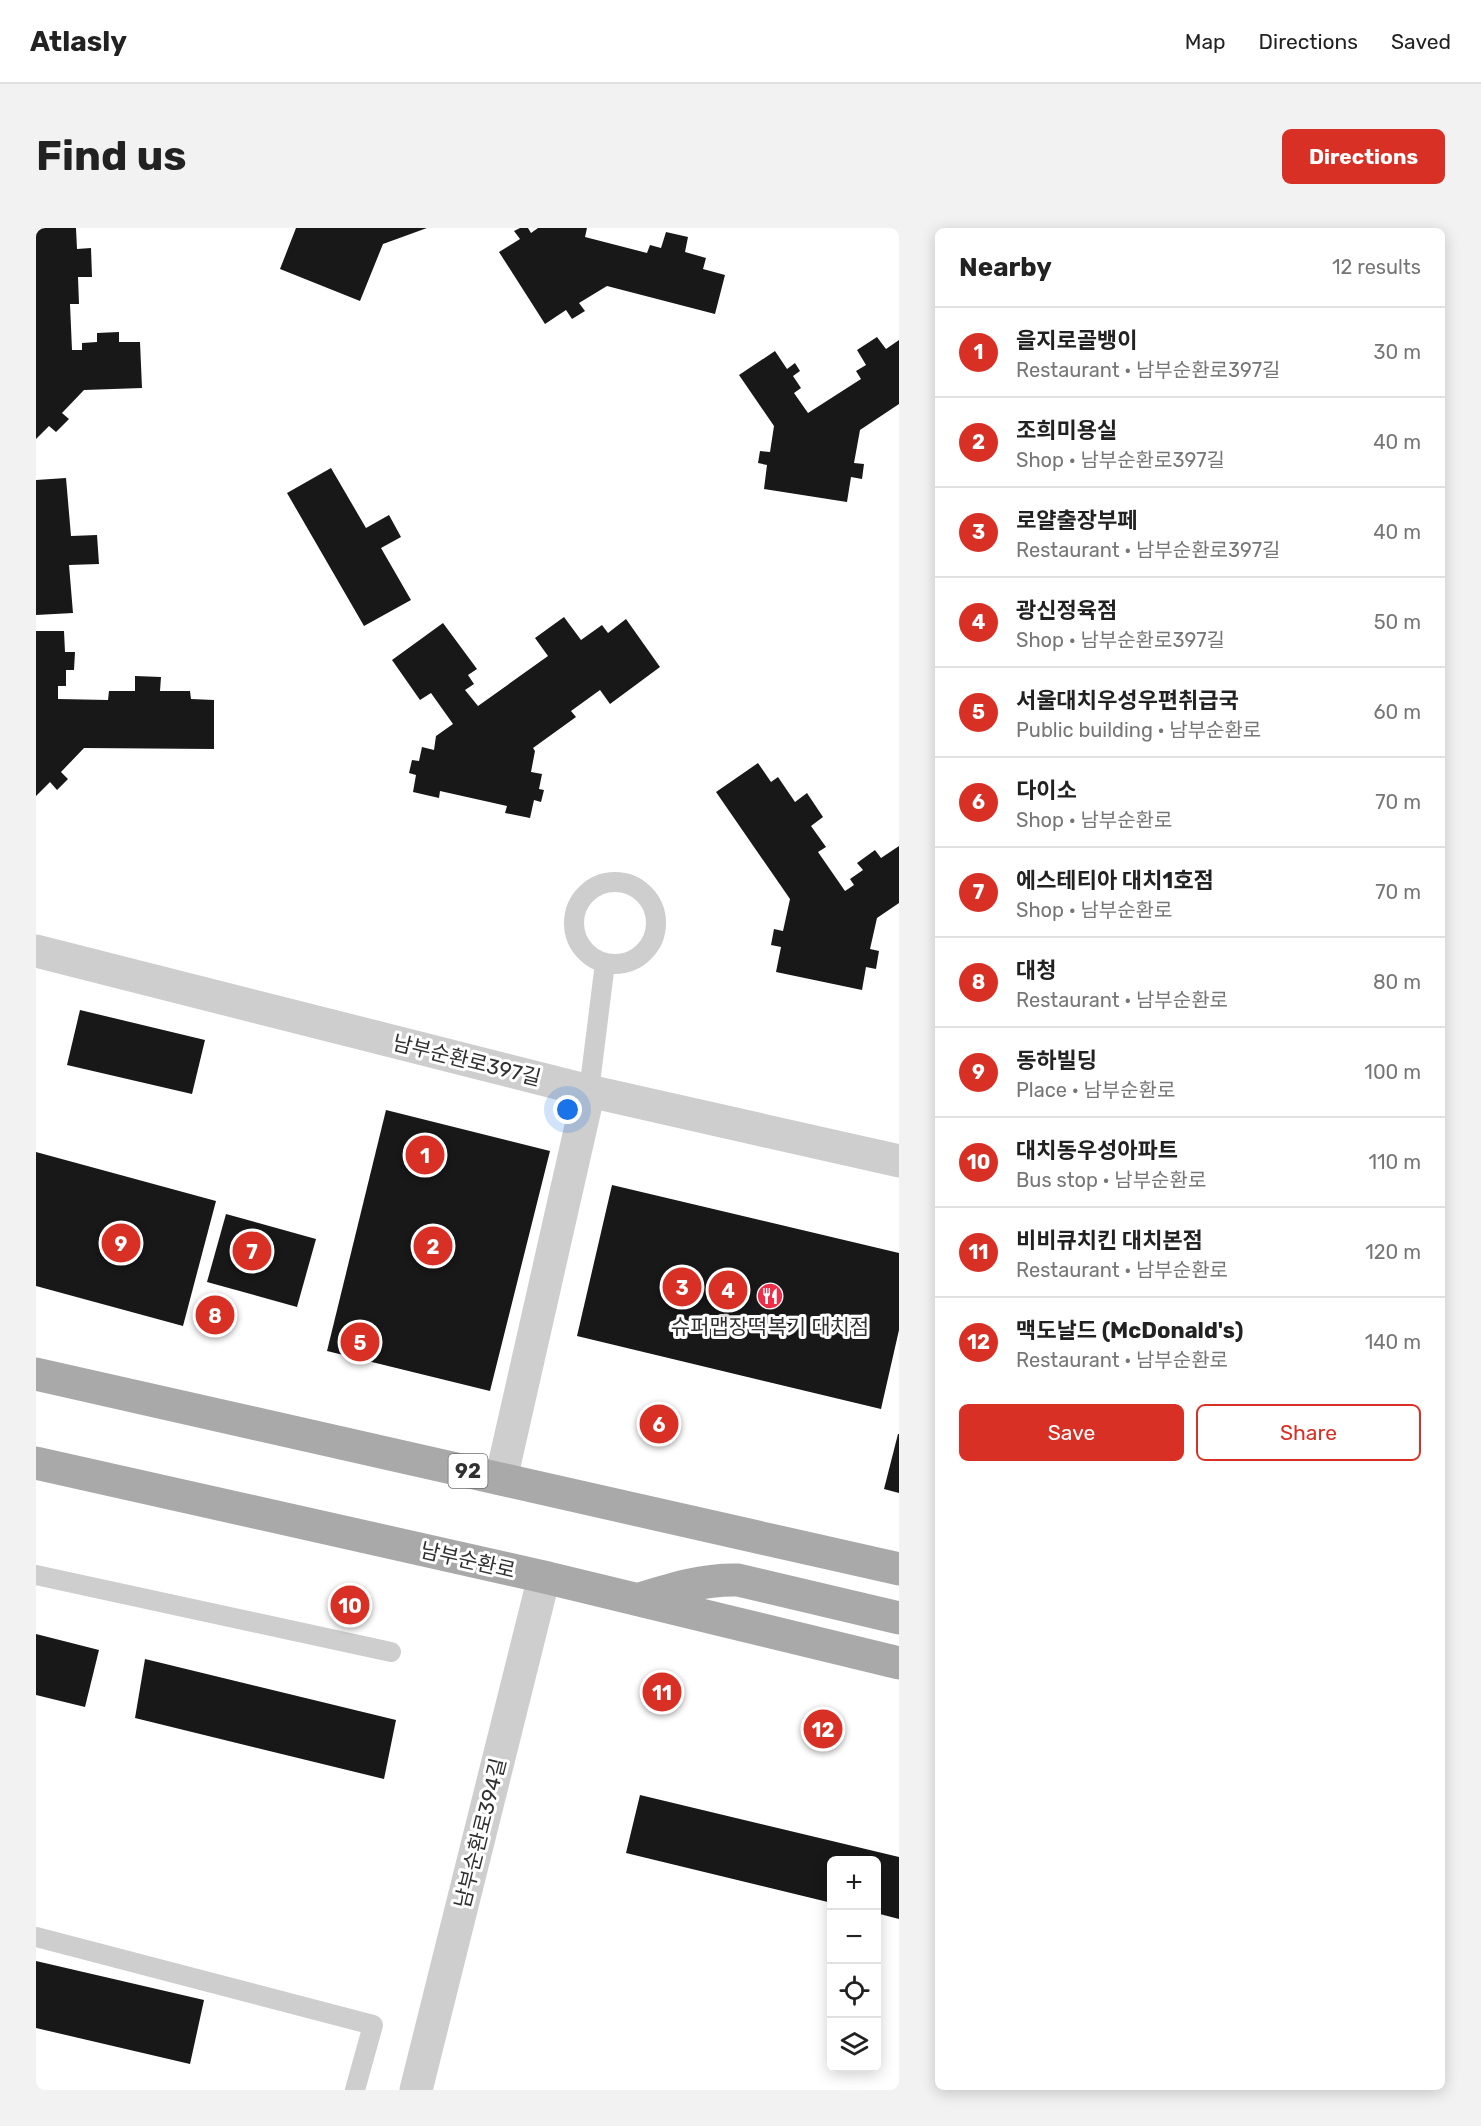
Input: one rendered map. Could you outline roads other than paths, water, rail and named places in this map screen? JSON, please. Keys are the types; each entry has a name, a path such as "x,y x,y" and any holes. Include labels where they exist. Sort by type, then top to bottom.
{"main road":[{"name":"92","path":"36,1374 899,1569"},
{"name":"남부순환로","path":"36,1463 544,1577 899,1663"},
{"path":"638,1599 682,1586 721,1580 738,1581 899,1618"}],"street":[{"name":"남부순환로397길","path":"36,951 589,1091 899,1161"},
{"path":"501,1479 589,1091"},
{"name":"남부순환로394길","path":"416,2090 544,1577"}],"lane":[{"path":"609,883 623,883 636,888 646,896 654,913 655,933 650,945 642,955 618,964 605,963 592,957 582,947 576,935 574,921 577,908 585,896 596,887 609,883"},
{"path":"589,1091 605,963"},
{"path":"36,1575 391,1652"},
{"path":"36,1937 373,2025 355,2090"}],"place":[{"name":"을지로골뱅이","path":"425,1155"},
{"name":"동하빌딩","path":"121,1243"},
{"name":"조희미용실","path":"433,1246"},
{"name":"에스테티아 대치1호점","path":"252,1251"},
{"name":"로얄출장부페","path":"682,1287"},
{"name":"광신정육점","path":"728,1290"},
{"name":"슈퍼맵장떡복기 대치점","path":"770,1296"},
{"name":"대청","path":"215,1315"},
{"name":"서울대치우성우편취급국","path":"360,1342"},
{"name":"다이소","path":"659,1424"},
{"name":"대치동우성아파트","path":"350,1605"},
{"name":"비비큐치킨 대치본점","path":"662,1692"},
{"name":"맥도날드 (McDonald's)","path":"823,1729"}]}
